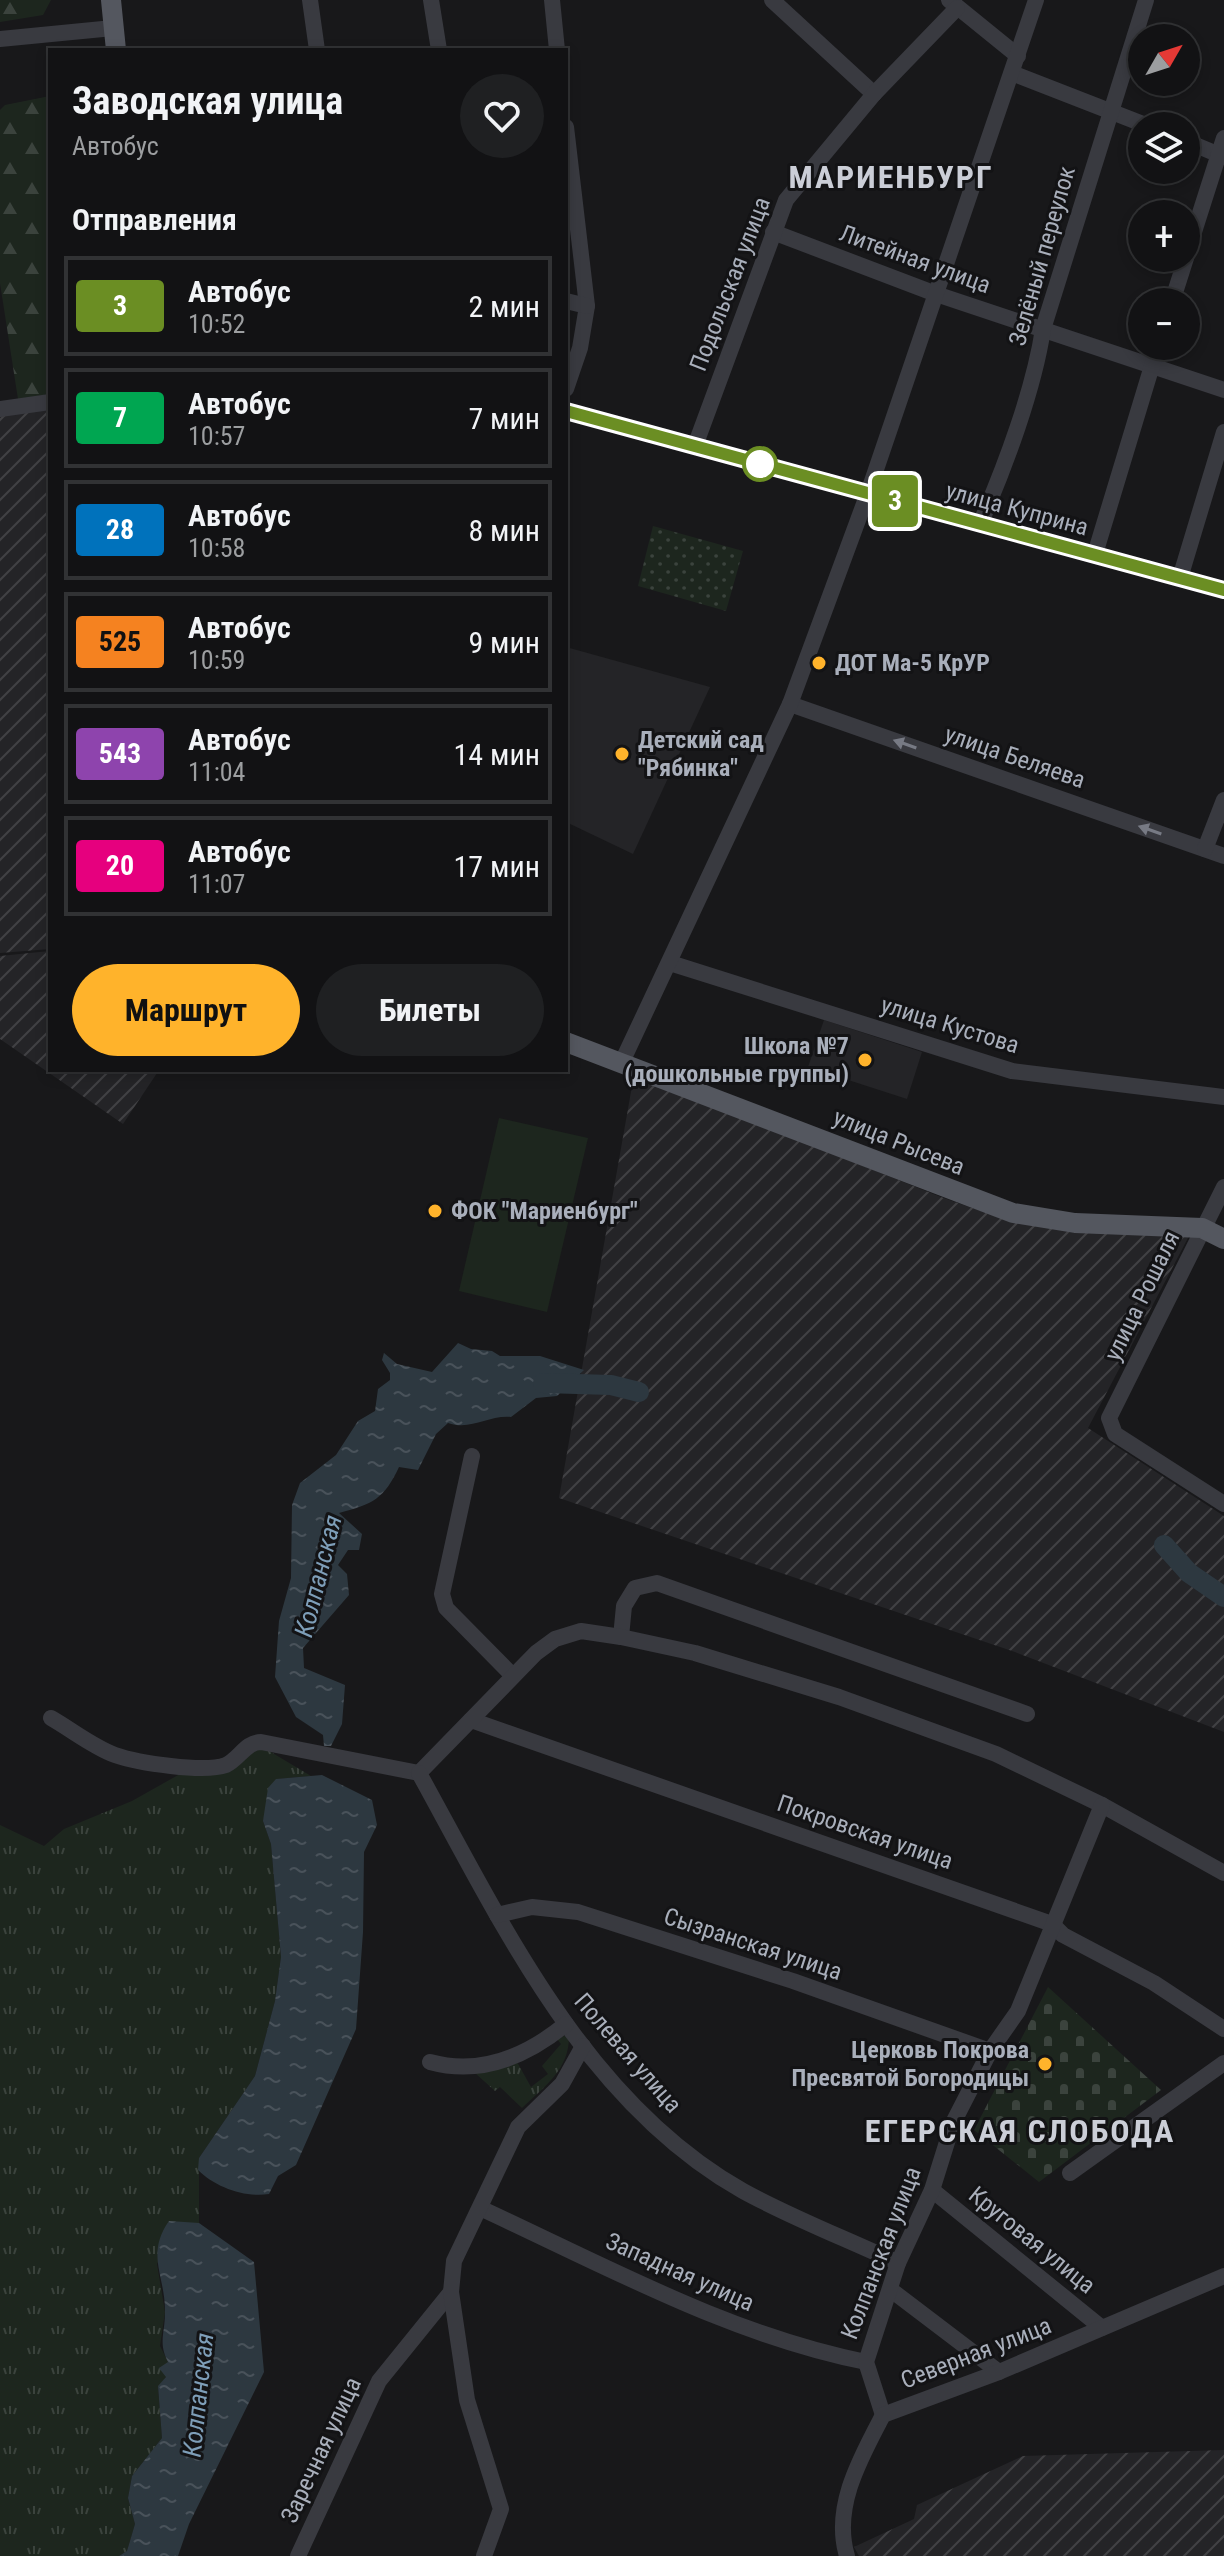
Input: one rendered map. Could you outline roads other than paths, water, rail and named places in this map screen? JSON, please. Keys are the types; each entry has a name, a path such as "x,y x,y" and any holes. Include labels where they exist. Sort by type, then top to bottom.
{"main road":[{"path":"111,0 116,48"},
{"name":"улица Рысева","path":"568,1043 1013,1213 1075,1223 1202,1228 1224,1239"}],"street":[{"path":"310,0 317,48"},
{"path":"431,0 439,48"},
{"path":"552,0 557,48"},
{"path":"772,0 874,94"},
{"path":"621,1064 790,704 868,493 1036,0"},
{"name":"Зелёный переулок","path":"980,524 997,484 1039,354 1043,329 1146,0"},
{"path":"953,4 1018,56"},
{"name":"Подольская улица","path":"695,446 786,200 953,4"},
{"path":"0,39 113,28"},
{"path":"1012,73 1128,118"},
{"path":"568,144 587,306 580,348 568,383"},
{"path":"1200,144 1222,150 1200,215"},
{"name":"Литейная улица","path":"773,232 936,294 1224,390"},
{"path":"568,301 587,306"},
{"path":"1095,554 1153,360"},
{"path":"0,409 48,402"},
{"name":"улица Куприна","path":"568,412 1224,590"},
{"path":"1180,578 1224,432"},
{"name":"улица Беляева","path":"790,704 1224,856"},
{"path":"1205,849 1224,800"},
{"name":"улица Кустова","path":"670,963 1012,1071 1224,1097"},
{"name":"улица Рошаля","path":"1224,1187 1109,1418 1110,1428 1115,1434 1224,1504"},
{"path":"472,1456 442,1594 446,1608 512,1675"},
{"path":"621,1637 624,1606 635,1588 657,1583 1027,1714"},
{"path":"51,1718 116,1755 174,1765 197,1768 226,1764 254,1742 261,1742 419,1773 512,1675 555,1639 581,1631 695,1653 839,1697 996,1754 1102,1805 1224,1873"},
{"name":"Покровская улица","path":"471,1720 1052,1924 1063,1935 1154,1983 1224,2029"},
{"name":"Полевая улица","path":"419,1773 497,1915 566,2024 645,2117 743,2191 898,2263"},
{"name":"Колпанская улица","path":"883,2415 866,2362 898,2263 932,2190 953,2123 990,2051 1018,2011 1102,1805"},
{"name":"Сызранская улица","path":"497,1915 532,1907 578,1912 793,1981 990,2051"},
{"path":"430,2062 447,2066 486,2065 519,2056 566,2024"},
{"path":"484,2556 501,2509 467,2400 451,2292 454,2261 518,2127 562,2084 583,2046"},
{"path":"1070,2173 1224,2063"},
{"name":"Круговая улица","path":"932,2190 1102,2328"},
{"name":"Западная улица","path":"480,2208 733,2324 819,2352 866,2362"},
{"name":"Северная улица","path":"847,2556 843,2528 850,2485 883,2415 999,2372 1224,2276"},
{"path":"891,2290 999,2372"},
{"name":"Заречная улица","path":"298,2556 379,2381 451,2292"}],"water":[{"path":"458,1343 471,1349 492,1351 500,1356 540,1356 584,1370 557,1396 536,1398 511,1417 464,1425 448,1423 436,1434 418,1470 399,1467 376,1499 339,1513 362,1534 359,1550 348,1550 338,1565 347,1574 349,1595 303,1648 304,1668 345,1685 342,1724 331,1746 324,1746 323,1735 296,1717 275,1677 279,1621 291,1578 292,1505 300,1483 336,1455 358,1421 375,1411 378,1389 390,1380 390,1373 382,1360 384,1353 397,1364 432,1372"},
{"path":"322,1775 372,1800 377,1825 364,1852 363,1932 356,2029 296,2165 278,2176 269,2194 240,2193 213,2181 198,2170 199,2158 255,2076 275,2001 281,1957 271,1844 263,1821 268,1788 276,1779"},
{"path":"169,2221 199,2223 254,2262 264,2372 189,2524 178,2556 119,2556 127,2551 135,2524 128,2498 132,2476 162,2438 158,2386 166,2377 159,2368 168,2362 163,2343 164,2300 157,2256 162,2233"}],"waterway":[{"name":"Колпанская","path":"543,1383 611,1385 639,1392"},
{"name":"Колпанская","path":"1164,1545 1189,1573 1224,1597"}],"place":[{"name":"ДОТ Ма-5 КрУР","path":"819,663"},
{"name":"Детский сад \"Рябинка\"","path":"622,754"},
{"name":"Школа №7 (дошкольные группы)","path":"865,1060"},
{"name":"ФОК \"Мариенбург\"","path":"435,1211"},
{"name":"Церковь Покрова Пресвятой Богородицы","path":"1045,2064"}],"district":[{"name":"МАРИЕНБУРГ","path":"891,177"},
{"name":"ЕГЕРСКАЯ СЛОБОДА","path":"1020,2131"}]}
